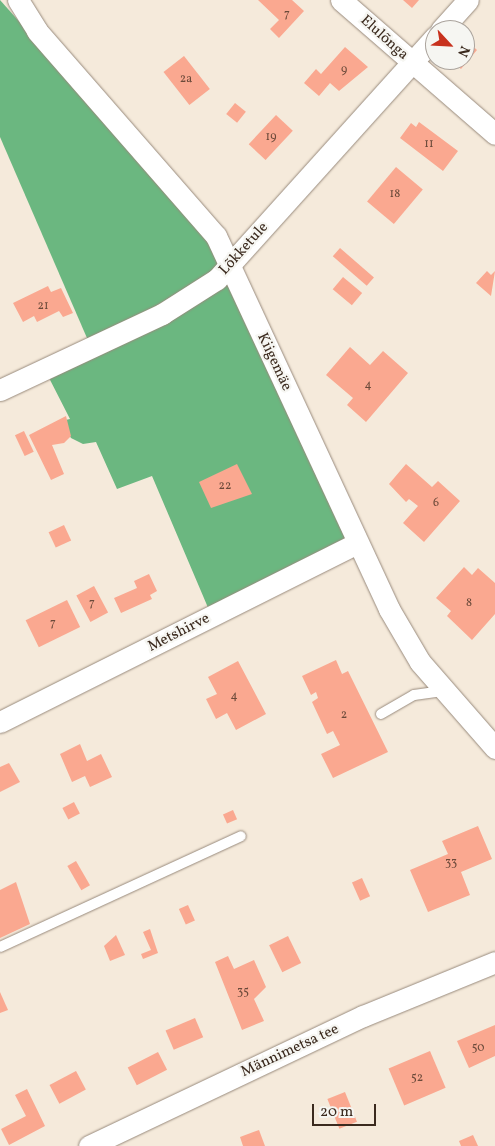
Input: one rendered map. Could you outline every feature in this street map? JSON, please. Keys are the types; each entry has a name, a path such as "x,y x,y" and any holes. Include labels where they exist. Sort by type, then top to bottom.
{"street":[{"name":"Kiigemäe","path":"18,0 37,31 216,236 389,609 444,691 495,748"},
{"name":"Elulõnga","path":"341,0 495,134"},
{"path":"450,20 468,0"},
{"name":"Lõkketule","path":"0,390 162,314 217,279 425,48"},
{"name":"Metshirve","path":"0,722 358,543"},
{"name":"Männimetsa tee","path":"89,1146 363,1016 495,962"}],"lane":[{"path":"381,714 414,695 444,691"},
{"path":"0,947 241,836"}],"green space":[{"path":"0,0 211,237 225,265 90,345 0,137"},
{"path":"230,273 360,543 212,617 152,476 117,489 96,442 83,444 71,438 61,421 70,419 46,372"}],"building":[{"path":"258,0 292,0 304,11 279,38 270,29 279,20"},
{"path":"403,0 419,0 412,8"},
{"path":"345,47 368,67 339,91 330,83 319,96 304,83 316,69 321,74"},
{"path":"184,56 210,89 189,105 164,72"},
{"path":"235,103 246,112 237,123 226,114"},
{"path":"276,115 293,131 266,160 249,144"},
{"path":"419,122 458,151 443,171 400,138 411,123 416,127"},
{"path":"396,167 423,189 394,224 367,201"},
{"path":"340,248 374,278 367,286 333,256"},
{"path":"487,271 491,275 495,271 491,296 476,283"},
{"path":"343,277 362,293 352,305 333,289"},
{"path":"48,286 51,292 61,288 73,313 63,317 59,311 37,322 34,316 23,322 13,303"},
{"path":"350,347 370,365 383,351 408,373 366,422 347,405 353,398 326,375"},
{"path":"66,416 71,436 64,443 52,445 64,474 51,480 29,435"},
{"path":"24,431 34,452 25,456 15,435"},
{"path":"237,464 252,494 211,508 199,482"},
{"path":"406,464 432,487 438,481 460,501 424,542 403,523 418,506 409,499 406,502 389,484"},
{"path":"64,525 71,540 56,548 49,532"},
{"path":"464,567 472,575 478,568 495,583 495,614 472,640 447,616 451,611 436,598"},
{"path":"149,574 157,591 150,595 152,599 121,613 114,598 137,588 134,581"},
{"path":"94,586 108,612 90,622 76,595"},
{"path":"67,600 80,627 39,647 26,620"},
{"path":"336,660 342,674 348,671 388,752 333,778 321,754 340,745 333,731 327,734 312,702 318,698 316,692 311,695 302,676"},
{"path":"238,661 266,714 236,730 227,713 216,719 206,699 217,694 208,677"},
{"path":"80,744 87,761 101,754 112,777 90,787 85,776 72,782 60,754"},
{"path":"9,763 20,782 0,792 0,767"},
{"path":"74,802 80,814 68,819 62,808"},
{"path":"233,810 237,819 227,824 223,814"},
{"path":"478,826 492,859 461,872 470,895 428,912 410,870 448,854 442,841"},
{"path":"76,861 90,885 81,890 67,866"},
{"path":"362,878 370,896 360,901 352,882"},
{"path":"16,882 30,924 0,938 0,890"},
{"path":"188,905 195,921 186,925 179,909"},
{"path":"150,929 158,953 143,959 141,954 151,950 143,932"},
{"path":"116,935 125,955 110,961 104,946"},
{"path":"288,936 301,963 282,972 269,945"},
{"path":"228,956 234,969 254,960 266,987 254,999 264,1021 242,1030 215,962"},
{"path":"0,992 8,1010 0,1013"},
{"path":"195,1018 203,1037 174,1050 166,1031"},
{"path":"495,1025 495,1056 469,1068 457,1041"},
{"path":"430,1051 446,1088 404,1105 389,1069"},
{"path":"158,1052 167,1070 137,1085 128,1067"},
{"path":"76,1071 86,1090 59,1104 50,1085"},
{"path":"27,1089 45,1126 9,1145 1,1129 26,1116 15,1095"},
{"path":"345,1092 357,1122 339,1129 327,1099"},
{"path":"259,1130 265,1146 243,1146 240,1137"},
{"path":"473,1135 478,1146 461,1146 459,1141"}]}
